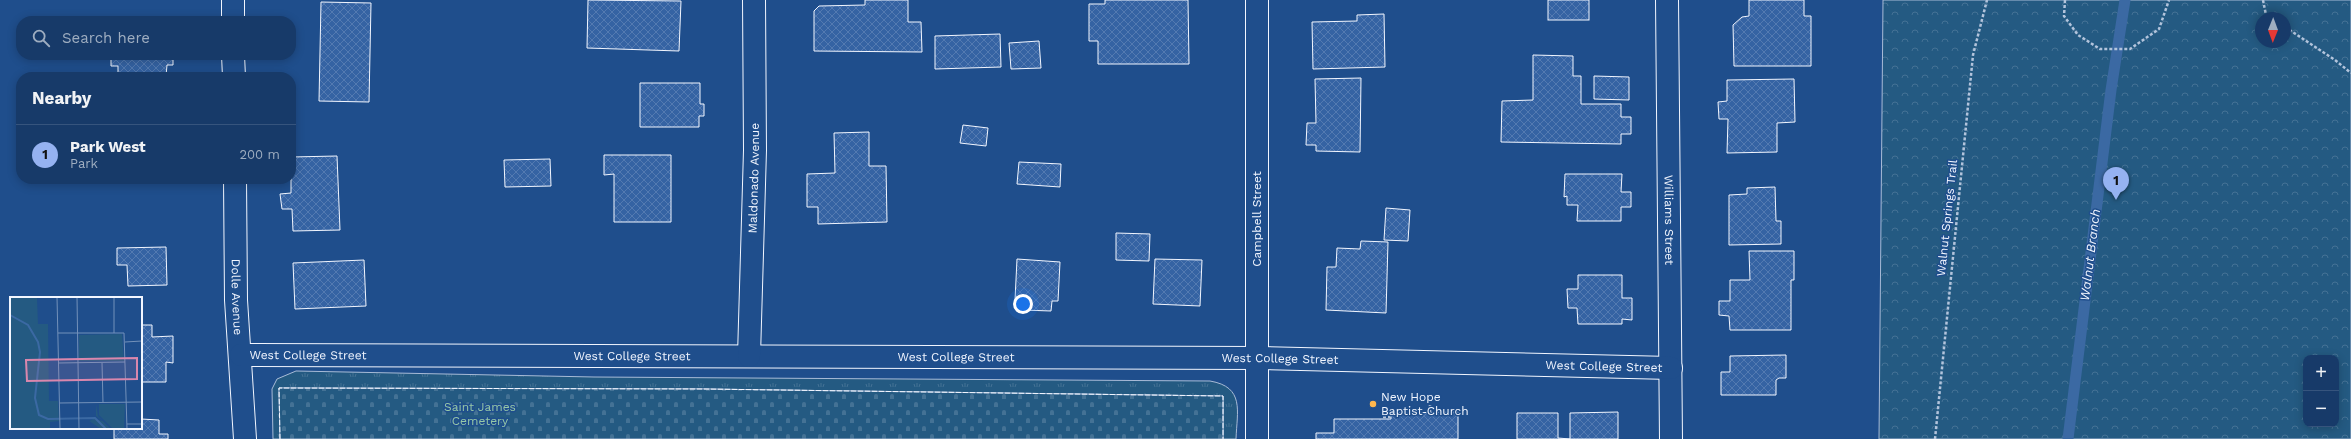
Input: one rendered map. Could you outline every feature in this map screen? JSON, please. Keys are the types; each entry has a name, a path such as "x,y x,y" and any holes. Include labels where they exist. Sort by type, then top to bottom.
{"street":[{"path":"233,0 233,16"},
{"name":"Maldonado Avenue","path":"748,356 755,150 754,0"},
{"name":"Campbell Street","path":"1257,0 1257,439"},
{"name":"Williams Street","path":"1667,0 1671,439"},
{"path":"233,60 234,72"},
{"name":"Dolle Avenue","path":"235,184 236,300 241,355 244,439"},
{"name":"West College Street","path":"241,355 1258,358 1671,368"}],"path":[{"name":"Walnut Springs Trail","path":"1934,439 1973,55 1987,0"},
{"path":"2065,0 2064,16 2078,35 2100,49 2130,49 2159,28 2169,0"},
{"path":"2263,0 2265,12"},
{"path":"2291,31 2335,60 2351,73"},
{"path":"1430,403 1430,413"},
{"path":"1383,417 1391,418"}],"green space":[{"path":"1883,0 2351,0 2351,439 1879,439"},
{"path":"296,371 594,377 1210,381 1221,384 1229,389 1234,395 1237,410 1236,439 1223,439 1223,396 704,389 279,388 280,439 273,439 272,389 277,379"},
{"name":"Saint James Cemetery","path":"279,388 704,389 1223,396 1223,439 280,439"}],"building":[{"path":"588,0 681,1 679,51 587,48"},
{"path":"865,0 908,0 908,22 921,22 922,52 814,51 814,11 819,6 865,5"},
{"path":"1105,0 1188,0 1189,64 1098,64 1098,41 1089,41 1089,4 1105,4"},
{"path":"1548,0 1589,0 1589,20 1548,20"},
{"path":"1749,0 1804,0 1804,16 1811,16 1811,66 1734,66 1733,25 1742,17 1749,16"},
{"path":"321,2 371,3 369,102 319,101"},
{"path":"1384,14 1385,67 1313,69 1312,22 1357,21 1357,15"},
{"path":"1000,34 1001,67 935,69 935,36"},
{"path":"1039,41 1041,68 1011,69 1009,43"},
{"path":"1533,55 1573,56 1573,76 1581,76 1581,104 1621,104 1621,117 1631,117 1631,134 1621,134 1621,144 1501,142 1502,101 1533,100"},
{"path":"111,60 173,60 173,65 167,65 166,72 118,72 118,66 111,66"},
{"path":"1594,76 1629,77 1629,100 1594,99"},
{"path":"1361,78 1360,152 1316,151 1316,145 1306,145 1307,123 1316,123 1315,79"},
{"path":"1794,79 1795,122 1777,123 1777,152 1727,153 1728,119 1719,119 1718,102 1727,101 1727,80"},
{"path":"640,83 700,83 700,104 704,104 704,116 699,116 699,127 640,127"},
{"path":"963,125 988,128 986,146 960,143"},
{"path":"869,132 869,166 886,166 887,222 818,224 818,207 807,207 807,174 835,173 834,133"},
{"path":"604,155 671,155 671,222 614,222 614,174 604,175"},
{"path":"337,156 340,230 293,231 292,209 282,209 280,194 291,193 291,184 296,184 296,157"},
{"path":"550,159 551,186 505,187 504,160"},
{"path":"1019,162 1061,164 1060,187 1017,184"},
{"path":"1565,174 1622,174 1621,192 1631,192 1631,207 1621,207 1621,221 1577,221 1578,205 1567,205 1567,196 1564,197"},
{"path":"1775,187 1776,221 1781,221 1781,244 1729,245 1729,195 1747,194 1747,188"},
{"path":"1386,208 1410,210 1408,241 1384,240"},
{"path":"1116,233 1150,234 1149,261 1116,260"},
{"path":"1361,241 1388,242 1386,313 1326,310 1327,267 1336,267 1337,248 1360,249"},
{"path":"166,247 167,285 128,286 127,265 117,265 117,248"},
{"path":"1749,251 1794,251 1794,280 1791,280 1791,330 1730,330 1729,316 1719,315 1719,301 1730,301 1730,280 1750,280"},
{"path":"1017,259 1060,262 1058,301 1052,301 1051,311 1022,310 1022,300 1015,300"},
{"path":"1155,259 1202,260 1200,306 1153,304"},
{"path":"364,260 366,306 295,309 293,263"},
{"path":"1578,275 1622,275 1622,298 1632,298 1632,320 1622,319 1622,324 1578,324 1577,308 1568,308 1567,289 1578,289"},
{"path":"142,325 152,325 152,337 173,336 173,363 166,362 166,382 142,382"},
{"path":"1786,355 1786,378 1779,378 1776,380 1776,395 1721,395 1721,372 1730,372 1730,356"},
{"path":"1458,412 1458,439 1316,439 1316,433 1334,433 1334,419 1391,419 1391,413"},
{"path":"1618,412 1618,439 1570,439 1570,413"},
{"path":"1517,413 1558,413 1558,438 1570,439 1517,439"},
{"path":"142,419 159,420 159,434 168,434 168,439 114,439 114,429 142,429"}],"waterway":[{"name":"Walnut Branch","path":"2068,439 2111,90 2125,0"}],"fence":[{"path":"280,439 279,388 704,389 1223,396 1223,439"}],"place":[{"name":"Park West","path":"2116,200"},
{"name":"New Hope Baptist Church","path":"1373,404"}]}
